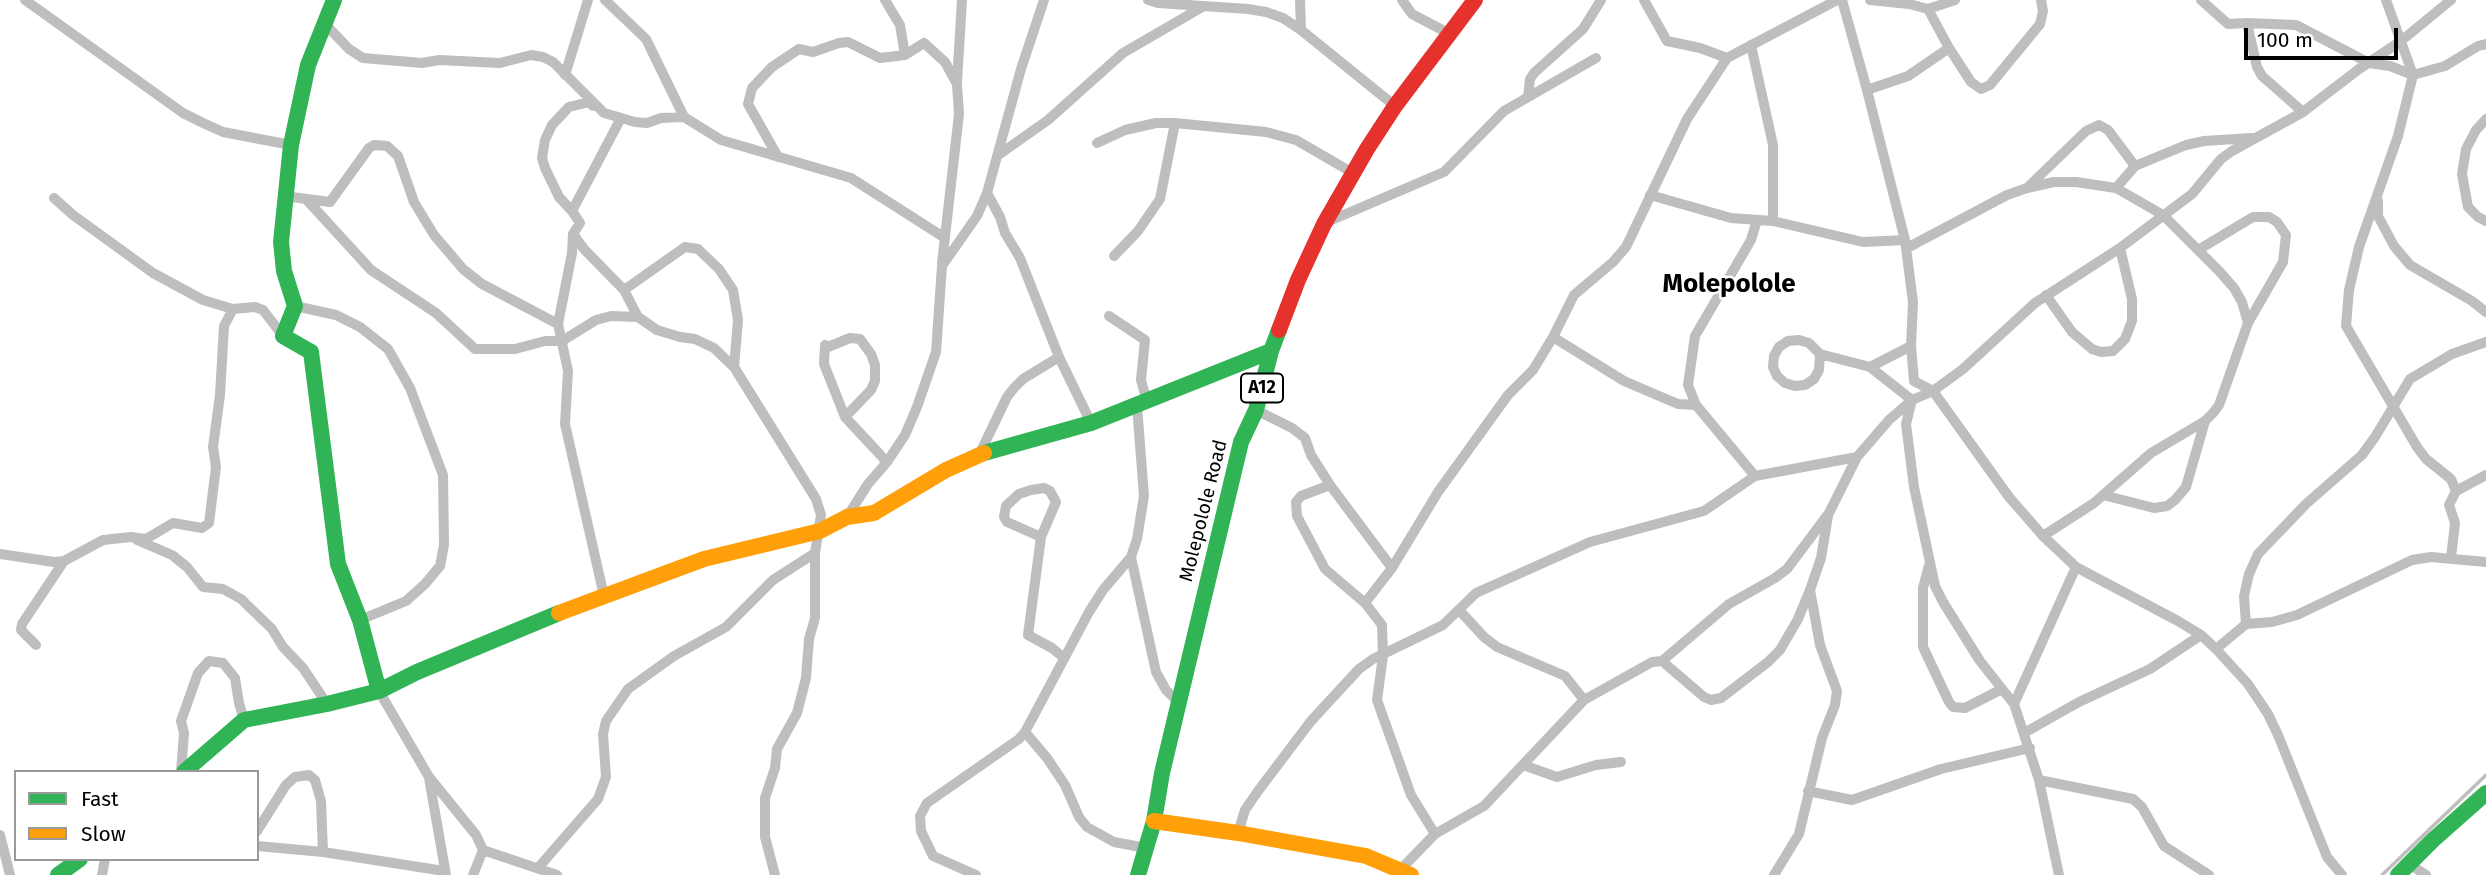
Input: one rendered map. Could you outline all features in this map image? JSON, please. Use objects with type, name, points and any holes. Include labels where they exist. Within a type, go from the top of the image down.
[{"type":"street","points":[[25,0],[193,118],[223,132],[291,145]]},
{"type":"street","points":[[283,336],[295,306],[281,257],[284,196],[291,145],[308,65],[334,0]]},
{"type":"street","points":[[565,75],[588,0]]},
{"type":"street","points":[[606,0],[646,39],[684,117],[721,140],[851,178],[945,238]]},
{"type":"street","points":[[886,0],[900,25],[905,55]]},
{"type":"street","points":[[847,517],[905,435],[936,352],[942,266],[959,114],[957,84],[962,0]]},
{"type":"street","points":[[942,266],[977,216],[987,193],[1020,69],[1044,0]]},
{"type":"street","points":[[1148,0],[1266,12],[1283,18],[1395,106]]},
{"type":"street","points":[[1301,0],[1301,30]]},
{"type":"street","points":[[1402,0],[1412,14],[1448,33]]},
{"type":"street","name":"Molepolole Road","points":[[1138,875],[1154,821],[1162,773],[1241,442],[1256,410],[1270,351],[1324,223],[1353,173],[1395,106],[1475,0]]},
{"type":"street","points":[[1528,97],[1530,79],[1534,73],[1583,29],[1601,0]]},
{"type":"street","points":[[1644,0],[1667,41],[1700,48],[1727,58]]},
{"type":"street","points":[[1365,604],[1392,568],[1438,492],[1508,395],[1533,370],[1574,295],[1626,247],[1686,120],[1727,58],[1840,0],[1867,90],[1906,244],[1913,302],[1911,346],[1914,381],[1933,391],[2009,497],[2043,536],[2076,567],[2201,635],[2248,684],[2268,714],[2327,857],[2342,875]]},
{"type":"street","points":[[1870,0],[1928,9],[1955,0]]},
{"type":"street","points":[[1928,9],[1948,48],[1975,86],[1986,88],[2040,24],[2043,11],[2041,0]]},
{"type":"street","points":[[2201,0],[2228,24],[2296,25],[2369,63],[2390,66],[2413,75],[2445,66],[2486,44]]},
{"type":"street","points":[[2386,0],[2413,75],[2398,136],[2359,247],[2349,290],[2346,326],[2417,447],[2426,459],[2451,479],[2456,491]]},
{"type":"street","points":[[1154,821],[1366,856],[1406,872],[1435,834],[1484,806],[1584,700],[1652,662],[1662,661],[1729,604],[1787,569],[1829,513],[1857,457],[1889,420],[1912,400],[1933,391],[1963,369],[2020,314],[2120,248],[2192,194],[2221,159],[2254,137],[2303,112],[2401,41],[2451,0]]},
{"type":"street","points":[[997,156],[1048,120],[1123,53],[1206,5]]},
{"type":"street","points":[[2248,23],[2257,67],[2262,76],[2303,112]]},
{"type":"street","points":[[325,24],[349,49],[363,58],[422,63],[439,60],[500,63],[531,55],[543,57],[604,113]]},
{"type":"street","points":[[778,157],[748,104],[752,88],[772,67],[799,49],[813,52],[848,42],[880,58],[905,55],[924,43],[945,62],[957,84]]},
{"type":"street","points":[[1751,45],[1773,145],[1773,221]]},
{"type":"street","points":[[1867,90],[1908,76],[1948,48]]},
{"type":"street","points":[[1324,223],[1444,172],[1493,121],[1528,97],[1596,58]]},
{"type":"street","points":[[604,596],[565,424],[568,371],[558,324],[572,253],[573,234],[580,223],[559,197],[545,168],[542,158],[545,140],[552,125],[569,107],[589,102],[604,113],[647,123],[662,118],[684,117]]},
{"type":"street","points":[[572,211],[621,118]]},
{"type":"street","points":[[2486,119],[2476,130],[2466,149],[2462,174],[2468,206],[2486,221]]},
{"type":"street","points":[[1097,143],[1125,130],[1175,123],[1281,134],[1353,173]]},
{"type":"street","points":[[1114,256],[1138,231],[1160,199],[1175,123]]},
{"type":"street","points":[[2027,188],[2086,131],[2099,125],[2108,130],[2135,166]]},
{"type":"street","points":[[2116,188],[2135,166],[2186,145],[2254,137]]},
{"type":"street","points":[[284,196],[330,201],[369,148],[374,145],[387,146],[398,156],[414,202],[434,235],[463,269],[482,284],[558,324]]},
{"type":"street","points":[[1650,195],[1731,218],[1773,221],[1863,242],[1906,244],[2027,188],[2054,182],[2076,182],[2116,188],[2163,215],[2198,250],[2234,288],[2242,302],[2248,323]]},
{"type":"street","points":[[987,193],[1020,258],[1059,357],[1091,423]]},
{"type":"street","points":[[2378,194],[2378,216],[2394,246],[2410,265],[2486,312]]},
{"type":"street","points":[[54,198],[153,273],[203,300],[233,309],[255,307],[262,310],[283,336],[310,352],[315,370],[338,564],[344,584],[360,620],[379,691],[429,777],[476,835],[483,850],[473,875]]},
{"type":"street","points":[[306,199],[371,270],[436,313],[475,349],[515,349],[545,341],[562,341],[596,320],[611,316],[638,317]]},
{"type":"street","points":[[2043,536],[2094,503],[2151,453],[2205,421],[2219,405],[2248,323],[2283,262],[2286,235],[2269,217],[2261,215],[2253,217],[2198,250]]},
{"type":"street","points":[[1755,476],[1696,405],[1688,385],[1695,337],[1751,240],[1757,220]]},
{"type":"street","points":[[573,234],[624,290],[638,317],[657,330],[695,339],[714,348],[734,368],[816,499],[821,515],[816,553],[817,598],[806,678],[797,713],[777,749],[775,768],[765,798],[765,837],[775,875]]},
{"type":"street","points":[[624,290],[685,247],[698,249],[719,269],[733,290],[738,320],[734,368]]},
{"type":"street","points":[[2046,295],[2072,332],[2092,349],[2101,352],[2113,351],[2124,339],[2132,321],[2132,299],[2120,248]]},
{"type":"street","points":[[295,306],[336,315],[360,327],[388,349],[410,388],[443,475],[444,545],[440,566],[406,601],[360,620]]},
{"type":"street","points":[[0,554],[64,561],[103,540],[131,537],[146,539],[173,523],[202,528],[209,523],[216,467],[212,447],[224,327],[233,309]]},
{"type":"street","points":[[976,875],[933,856],[921,831],[920,816],[927,803],[1019,739],[1103,590],[1131,557],[1140,531],[1144,496],[1141,380],[1145,340],[1109,316]]},
{"type":"street","points":[[1553,337],[1624,381],[1678,404],[1696,405]]},
{"type":"street","points":[[845,416],[871,390],[875,381],[875,365],[860,339],[850,338],[828,347],[825,345],[824,364],[845,416],[887,462]]},
{"type":"street","points":[[1820,354],[1819,370],[1814,379],[1805,385],[1785,383],[1777,376],[1773,367],[1774,356],[1779,347],[1788,341],[1799,340],[1809,343],[1820,354],[1870,367],[1912,400]]},
{"type":"street","points":[[2246,624],[2244,596],[2249,574],[2258,554],[2306,504],[2362,455],[2410,379],[2452,354],[2486,342]]},
{"type":"street","points":[[1870,367],[1911,346]]},
{"type":"street","points":[[184,770],[244,720],[379,691],[417,672],[604,596],[704,559],[820,531],[847,517],[874,513],[946,470],[979,455],[1091,423],[1270,351]]},
{"type":"street","points":[[979,455],[1014,388],[1023,379],[1059,357]]},
{"type":"street","points":[[1912,400],[1906,424],[1914,487],[1935,586],[1942,602],[1980,661],[2014,704],[2039,780],[2059,875]]},
{"type":"street","points":[[1256,410],[1292,428],[1305,438],[1311,455],[1330,485],[1392,568]]},
{"type":"street","points":[[2104,495],[2154,508],[2167,506],[2186,487],[2205,421]]},
{"type":"street","points":[[1238,833],[1245,810],[1311,721],[1359,669],[1373,659],[1443,625],[1476,593],[1590,542],[1704,511],[1755,476],[1857,457]]},
{"type":"street","points":[[2451,558],[2455,523],[2449,505],[2456,491],[2486,475]]},
{"type":"street","points":[[1330,485],[1301,496],[1296,502],[1297,516],[1325,569],[1365,604],[1382,625],[1383,656],[1377,700],[1411,795],[1435,834]]},
{"type":"street","points":[[1041,537],[1007,522],[1004,517],[1006,506],[1019,494],[1044,488],[1050,491],[1056,502],[1041,537],[1028,635],[1052,648],[1064,659]]},
{"type":"street","points":[[1662,661],[1711,700],[1721,698],[1768,662],[1780,650],[1798,619],[1810,590],[1821,558],[1829,513]]},
{"type":"street","points":[[131,537],[172,555],[187,567],[204,587],[223,589],[241,599],[272,629],[327,704]]},
{"type":"street","points":[[538,868],[598,799],[606,777],[603,734],[606,721],[628,689],[674,656],[726,627],[773,580],[816,553]]},
{"type":"street","points":[[1131,557],[1156,672],[1166,690],[1180,705]]},
{"type":"street","points":[[2216,649],[2246,624],[2272,622],[2297,615],[2412,560],[2431,557],[2486,562]]},
{"type":"street","points":[[36,645],[21,630],[23,624],[64,561]]},
{"type":"street","points":[[1930,562],[1923,588],[1923,646],[1949,702],[1954,707],[1965,708],[2002,689]]},
{"type":"street","points":[[2014,704],[2076,567]]},
{"type":"street","points":[[1774,875],[1799,834],[1822,738],[1835,705],[1837,691],[1820,645],[1810,590]]},
{"type":"street","points":[[1460,611],[1497,647],[1565,676],[1584,700]]},
{"type":"street","points":[[2024,733],[2079,702],[2150,669],[2201,635]]},
{"type":"street","points":[[182,770],[184,733],[181,721],[198,673],[209,661],[223,663],[235,678],[244,720]]},
{"type":"street","points":[[1024,732],[1065,785],[1079,817],[1087,827],[1114,842],[1146,848]]},
{"type":"street","points":[[1808,791],[1852,800],[1941,769],[2030,748]]},
{"type":"street","points":[[1523,765],[1557,777],[1596,765],[1621,762]]},
{"type":"street","points":[[259,828],[286,785],[295,777],[309,775],[315,780],[321,801],[323,852]]},
{"type":"street","points":[[259,846],[323,852],[445,873],[429,777]]},
{"type":"street","points":[[2039,780],[2133,799],[2142,807],[2164,846],[2209,875]]},
{"type":"street","points":[[2426,875],[2404,869],[2432,840],[2486,793]]},
{"type":"street","points":[[0,835],[10,875]]},
{"type":"street","points":[[483,850],[557,875]]},
{"type":"street","points":[[58,875],[77,861]]},
{"type":"waterway","points":[[2382,875],[2486,775]]},
{"type":"traffic: fast","points":[[334,0],[308,65],[291,145],[281,242],[284,271],[295,306],[283,336],[311,352],[338,564],[360,620],[379,691]]},
{"type":"traffic: fast","points":[[1138,875],[1154,821],[1162,773],[1241,442],[1256,410],[1279,330]]},
{"type":"traffic: fast","points":[[984,453],[1091,423],[1271,351]]},
{"type":"traffic: fast","points":[[186,770],[244,720],[379,691],[417,672],[559,613]]},
{"type":"traffic: fast","points":[[2398,875],[2486,793]]},
{"type":"traffic: fast","points":[[58,875],[77,861]]},
{"type":"traffic: slow","points":[[559,613],[704,559],[820,531],[847,517],[874,513],[946,470],[984,453]]},
{"type":"traffic: slow","points":[[1154,821],[1366,856],[1411,875]]},
{"type":"traffic: jam","points":[[1279,330],[1324,224],[1367,149],[1395,106],[1475,0]]},
{"type":"district","name":"Molepolole","points":[[1729,285]]}]
